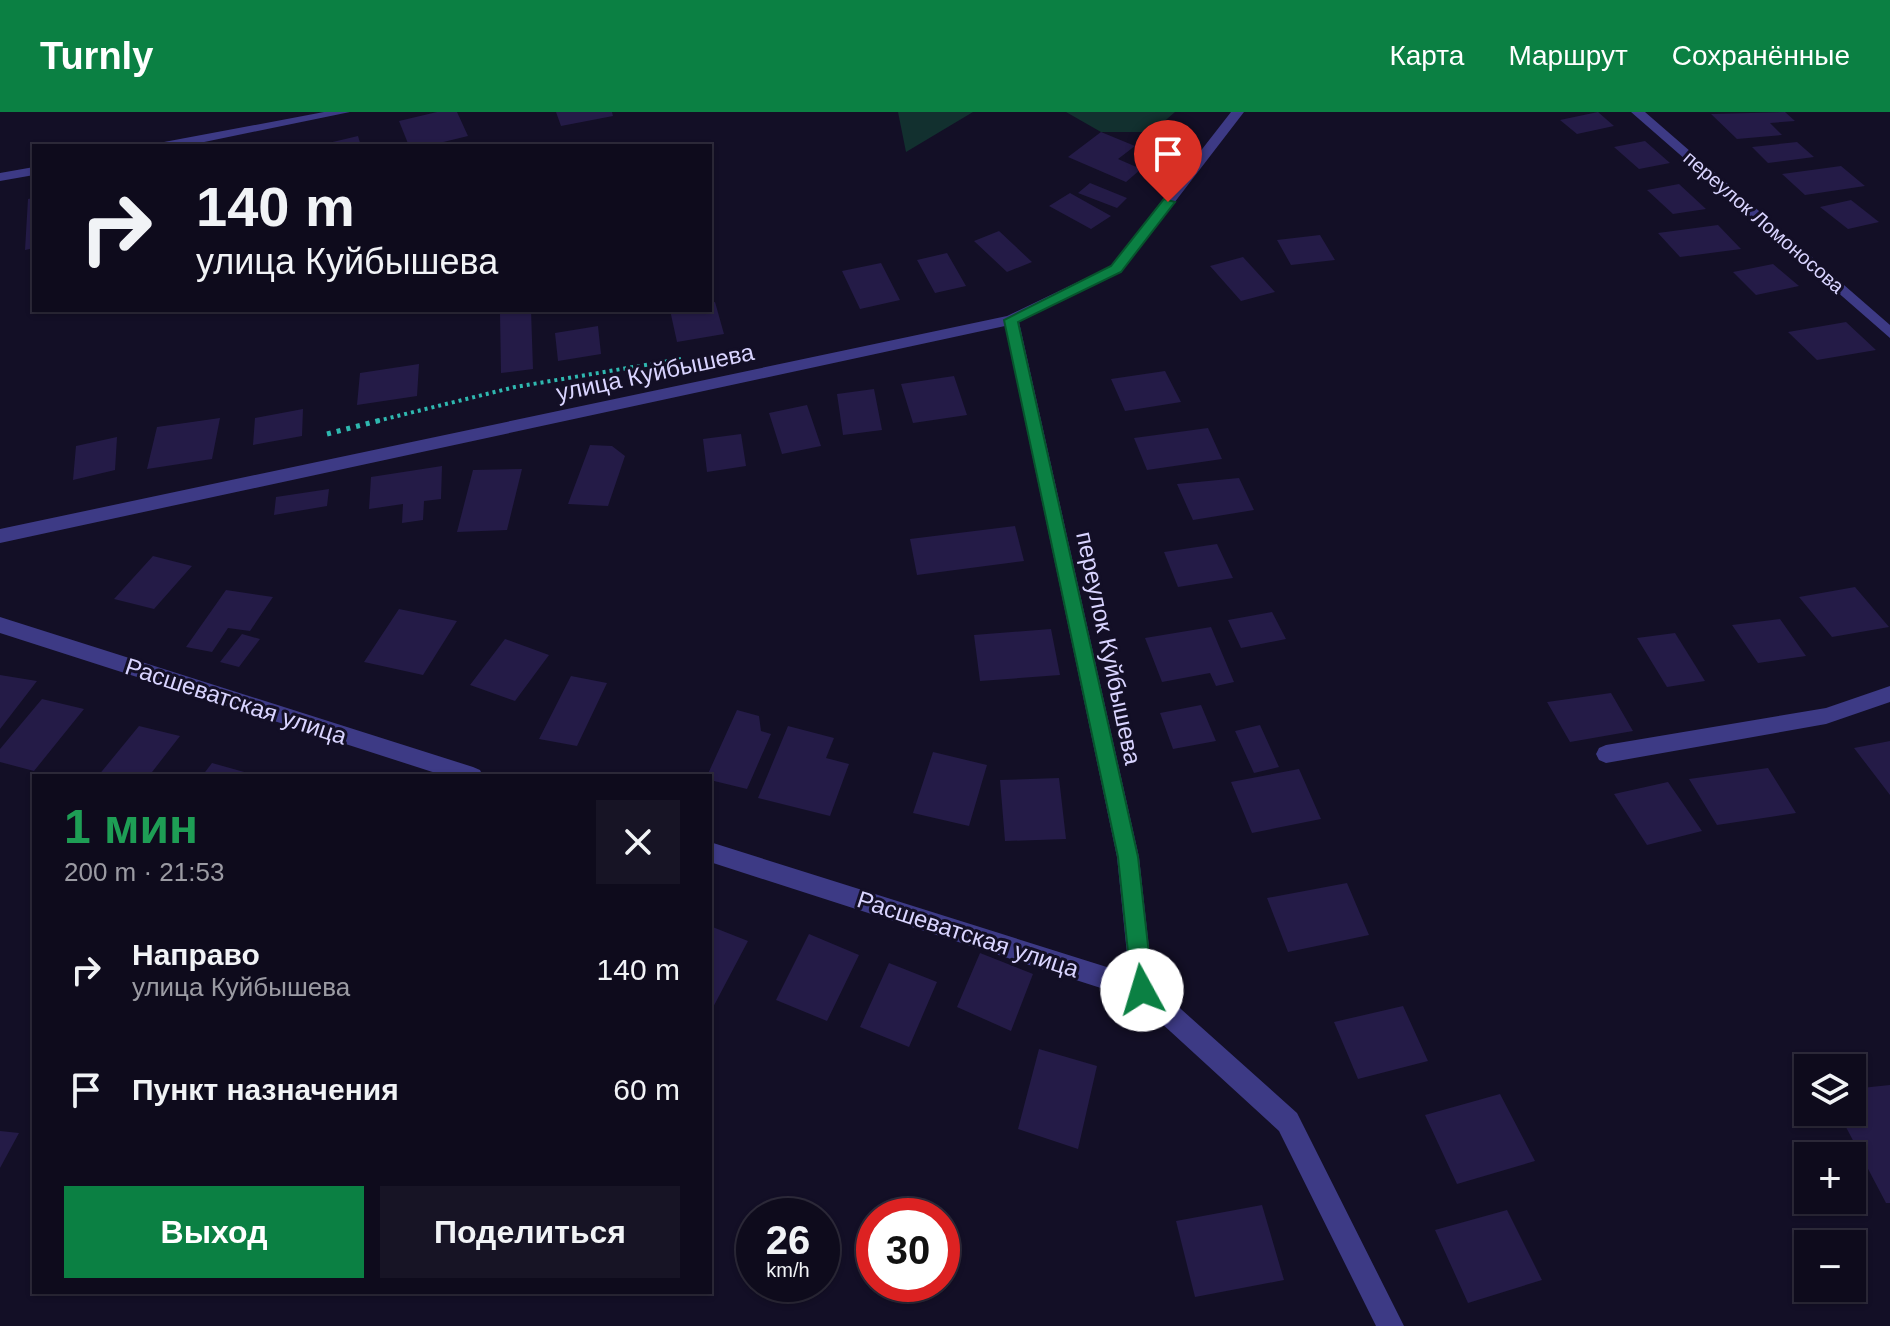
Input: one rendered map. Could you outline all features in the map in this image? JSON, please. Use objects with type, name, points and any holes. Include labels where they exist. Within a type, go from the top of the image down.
[{"type":"street","points":[[175,144],[344,112]]},
{"type":"street","name":"улица Куйбышева","points":[[0,536],[1011,320],[1116,269],[1238,112]]},
{"type":"street","name":"переулок Ломоносова","points":[[1637,112],[1890,333]]},
{"type":"street","points":[[0,177],[32,171]]},
{"type":"street","name":"переулок Куйбышева","points":[[1011,320],[1128,857],[1142,990]]},
{"type":"street","name":"Расшеватская улица","points":[[0,625],[467,774]]},
{"type":"street","points":[[1606,754],[1826,716],[1890,694]]},
{"type":"street","name":"Расшеватская улица","points":[[712,853],[1142,990],[1288,1122],[1390,1326]]},
{"type":"path","points":[[319,436],[515,387],[684,358]]},
{"type":"green space","points":[[898,112],[973,112],[906,152]]},
{"type":"green space","points":[[1066,112],[1175,112],[1152,132],[1101,132]]},
{"type":"building","points":[[437,112],[457,112],[468,136],[435,144],[408,144],[399,121]]},
{"type":"building","points":[[556,112],[612,112],[613,116],[561,126]]},
{"type":"building","points":[[1598,112],[1614,126],[1577,134],[1560,120]]},
{"type":"building","points":[[1785,112],[1795,121],[1770,123],[1782,135],[1737,139],[1711,114]]},
{"type":"building","points":[[1101,132],[1135,146],[1118,159],[1141,169],[1126,182],[1068,157]]},
{"type":"building","points":[[358,136],[360,144],[324,144]]},
{"type":"building","points":[[1645,141],[1670,163],[1639,169],[1614,147]]},
{"type":"building","points":[[1797,142],[1814,157],[1768,163],[1752,147]]},
{"type":"building","points":[[1841,166],[1865,186],[1805,195],[1782,174]]},
{"type":"building","points":[[1090,183],[1127,198],[1117,208],[1078,193]]},
{"type":"building","points":[[1679,184],[1706,209],[1673,214],[1647,190]]},
{"type":"building","points":[[1070,193],[1111,216],[1091,229],[1049,206]]},
{"type":"building","points":[[32,198],[32,248],[25,250],[28,199]]},
{"type":"building","points":[[1851,200],[1879,222],[1848,229],[1820,207]]},
{"type":"building","points":[[1718,225],[1741,249],[1680,257],[1658,233]]},
{"type":"building","points":[[999,231],[1032,262],[1007,272],[974,241]]},
{"type":"building","points":[[1320,235],[1335,260],[1291,265],[1277,240]]},
{"type":"building","points":[[947,253],[966,286],[935,293],[917,260]]},
{"type":"building","points":[[1243,257],[1275,292],[1241,301],[1210,266]]},
{"type":"building","points":[[881,263],[900,300],[860,309],[842,271]]},
{"type":"building","points":[[1773,264],[1799,286],[1756,295],[1733,272]]},
{"type":"building","points":[[715,302],[724,334],[677,342],[670,312],[712,312],[712,303]]},
{"type":"building","points":[[531,312],[533,369],[501,373],[500,313]]},
{"type":"building","points":[[1846,322],[1876,350],[1817,360],[1788,332]]},
{"type":"building","points":[[598,326],[601,354],[558,361],[555,333]]},
{"type":"building","points":[[419,364],[417,396],[357,405],[360,373]]},
{"type":"building","points":[[1165,371],[1181,402],[1125,411],[1111,379]]},
{"type":"building","points":[[954,376],[967,415],[913,423],[901,384]]},
{"type":"building","points":[[874,389],[882,430],[843,435],[837,394]]},
{"type":"building","points":[[807,405],[821,446],[782,454],[769,413]]},
{"type":"building","points":[[303,409],[302,436],[253,445],[255,418]]},
{"type":"building","points":[[220,418],[212,459],[147,469],[157,427]]},
{"type":"building","points":[[1208,428],[1222,459],[1147,470],[1134,438]]},
{"type":"building","points":[[741,434],[746,466],[707,472],[703,439]]},
{"type":"building","points":[[117,437],[115,470],[73,480],[76,446]]},
{"type":"building","points":[[590,445],[612,446],[625,456],[608,506],[568,504]]},
{"type":"building","points":[[442,466],[441,499],[424,501],[423,520],[402,523],[403,504],[369,509],[371,477]]},
{"type":"building","points":[[522,469],[507,530],[457,532],[473,470]]},
{"type":"building","points":[[1239,478],[1254,510],[1193,520],[1177,484]]},
{"type":"building","points":[[329,489],[327,506],[274,515],[276,497]]},
{"type":"building","points":[[1015,526],[1024,561],[917,575],[910,539]]},
{"type":"building","points":[[1217,544],[1233,578],[1178,587],[1164,552]]},
{"type":"building","points":[[153,556],[192,566],[154,609],[114,599]]},
{"type":"building","points":[[1855,587],[1889,627],[1832,637],[1799,597]]},
{"type":"building","points":[[226,590],[273,597],[250,631],[228,628],[212,652],[186,647]]},
{"type":"building","points":[[399,609],[457,621],[423,675],[364,662]]},
{"type":"building","points":[[1272,612],[1286,639],[1241,648],[1228,620]]},
{"type":"building","points":[[1780,619],[1806,656],[1758,663],[1732,625]]},
{"type":"building","points":[[1211,627],[1234,682],[1216,686],[1210,673],[1162,682],[1145,638]]},
{"type":"building","points":[[1051,629],[1060,675],[980,681],[974,635]]},
{"type":"building","points":[[1675,633],[1705,681],[1667,687],[1637,638]]},
{"type":"building","points":[[242,634],[260,639],[239,667],[220,662]]},
{"type":"building","points":[[505,639],[549,655],[515,701],[470,685]]},
{"type":"building","points":[[0,675],[37,681],[0,729]]},
{"type":"building","points":[[571,676],[607,683],[577,746],[539,739]]},
{"type":"building","points":[[1611,693],[1633,731],[1570,742],[1547,702]]},
{"type":"building","points":[[42,699],[84,709],[34,771],[0,762],[0,749]]},
{"type":"building","points":[[1201,705],[1216,741],[1173,749],[1160,713]]},
{"type":"building","points":[[737,710],[759,716],[761,731],[771,734],[747,789],[712,780],[712,774],[708,774]]},
{"type":"building","points":[[1260,725],[1279,767],[1254,773],[1235,731]]},
{"type":"building","points":[[139,726],[180,736],[151,774],[100,774]]},
{"type":"building","points":[[788,726],[834,738],[826,758],[849,764],[830,816],[758,798]]},
{"type":"building","points":[[1890,741],[1890,795],[1854,748]]},
{"type":"building","points":[[933,752],[987,765],[969,826],[913,813]]},
{"type":"building","points":[[212,763],[251,774],[204,774]]},
{"type":"building","points":[[1768,768],[1796,813],[1717,825],[1689,779]]},
{"type":"building","points":[[1299,769],[1321,819],[1252,833],[1231,782]]},
{"type":"building","points":[[1059,778],[1066,839],[1005,841],[1000,780]]},
{"type":"building","points":[[1668,782],[1702,831],[1647,845],[1614,794]]},
{"type":"building","points":[[1347,883],[1369,935],[1288,952],[1267,898]]},
{"type":"building","points":[[712,927],[748,941],[712,1009]]},
{"type":"building","points":[[809,934],[859,955],[827,1021],[776,1000]]},
{"type":"building","points":[[980,953],[1033,974],[1011,1031],[957,1007]]},
{"type":"building","points":[[889,963],[937,982],[909,1047],[860,1027]]},
{"type":"building","points":[[1403,1006],[1428,1061],[1358,1079],[1334,1022]]},
{"type":"building","points":[[1039,1049],[1097,1066],[1078,1149],[1018,1129]]},
{"type":"building","points":[[1890,1085],[1890,1203],[1886,1203],[1866,1165],[1866,1142],[1854,1142],[1845,1126],[1866,1126],[1866,1088]]},
{"type":"building","points":[[1500,1094],[1535,1161],[1457,1184],[1425,1115]]},
{"type":"building","points":[[0,1131],[19,1133],[0,1168]]},
{"type":"building","points":[[1262,1205],[1284,1280],[1195,1297],[1176,1221]]},
{"type":"building","points":[[1507,1210],[1542,1280],[1468,1303],[1435,1230]]},
{"type":"route","points":[[1142,990],[1128,857],[1011,320],[1116,269],[1168,202]]}]
